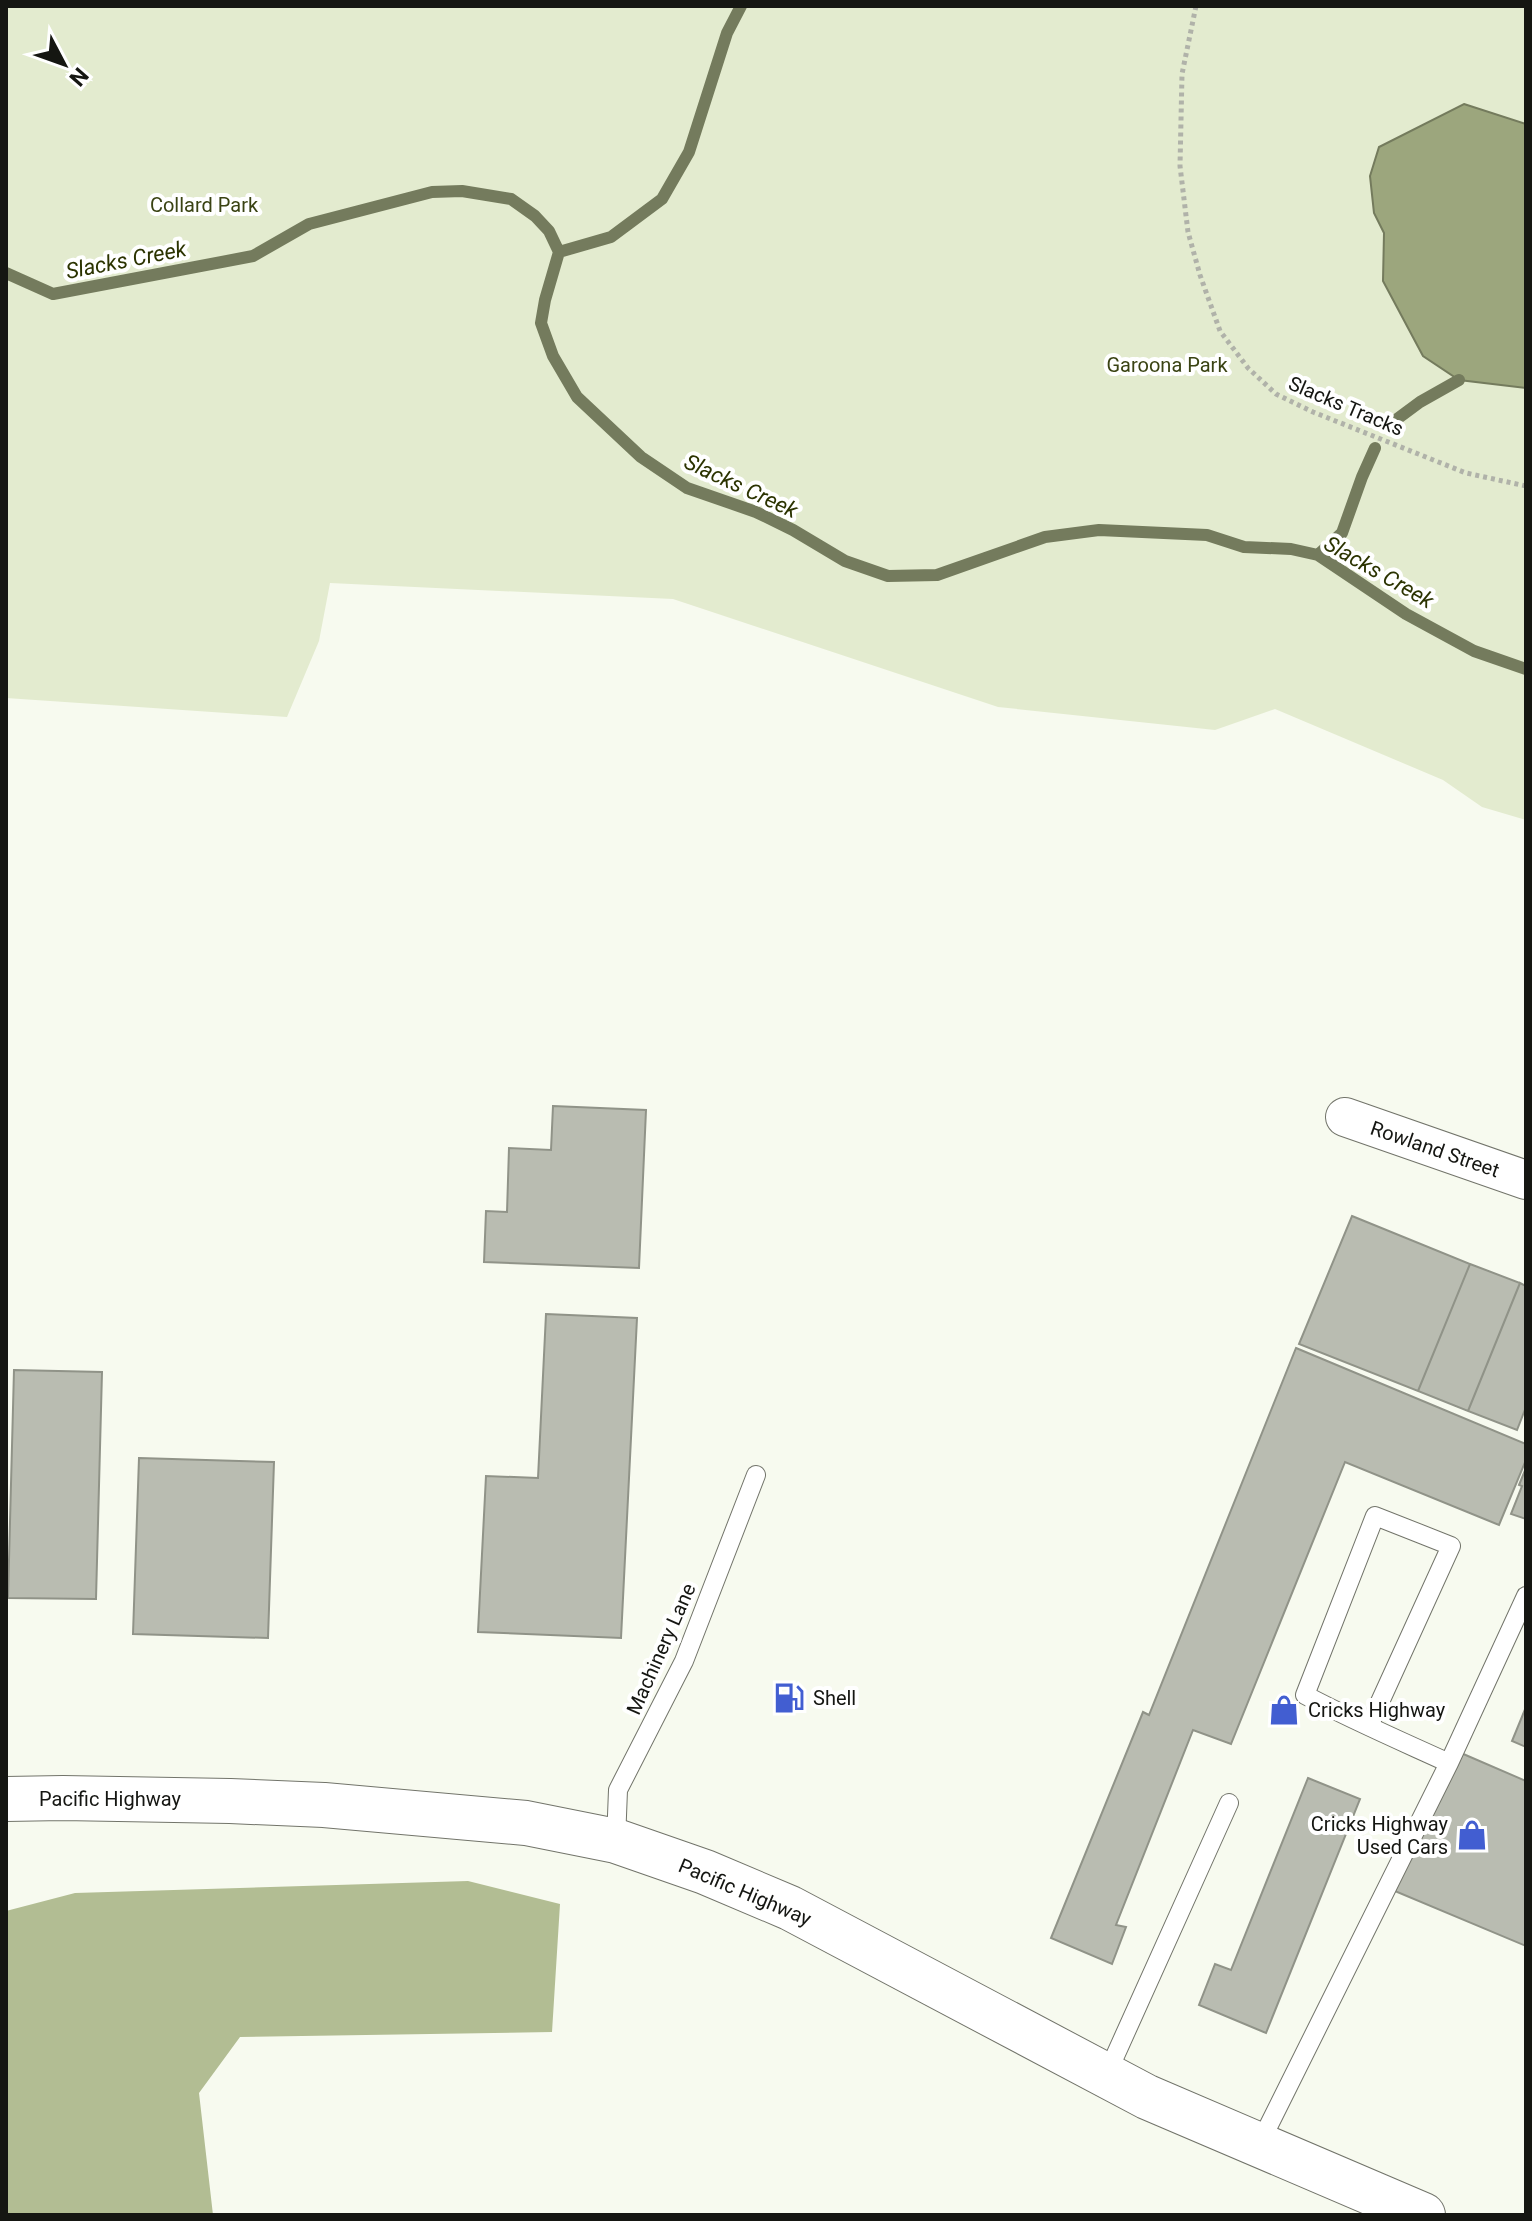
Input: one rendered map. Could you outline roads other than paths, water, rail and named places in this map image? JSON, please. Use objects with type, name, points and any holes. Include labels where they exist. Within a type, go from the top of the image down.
[{"type":"street","name":"Rowland Street","points":[[1345,1117],[1526,1180]]},
{"type":"street","name":"Pacific Highway","points":[[6,1799],[324,1805],[526,1823],[616,1841],[705,1872],[790,1908],[1147,2097],[1423,2215]]},
{"type":"lane","name":"Machinery Lane","points":[[616,1841],[618,1790],[684,1661],[756,1475]]},
{"type":"lane","points":[[1369,1726],[1451,1546],[1375,1516],[1305,1695],[1369,1726],[1449,1763]]},
{"type":"lane","points":[[1259,2145],[1449,1763],[1526,1596]]},
{"type":"lane","points":[[1106,2076],[1229,1803]]},
{"type":"waterway","points":[[559,252],[611,237],[662,199],[689,152],[727,33],[741,6]]},
{"type":"waterway","name":"Slacks Creek","points":[[6,273],[53,294],[253,256],[309,224],[432,192],[462,191],[511,199],[535,216],[549,231],[559,252],[541,323],[553,356],[577,397],[641,457],[687,488],[756,512],[845,561],[888,576],[937,575],[1045,537],[1099,530],[1207,535],[1244,547],[1291,549],[1318,555],[1406,614],[1474,651],[1526,669]]},
{"type":"waterway","points":[[1393,422],[1459,380]]},
{"type":"waterway","points":[[1318,555],[1342,533],[1375,448]]},
{"type":"place","name":"Shell","points":[[789,1698]]},
{"type":"place","name":"Cricks Highway","points":[[1284,1710]]},
{"type":"place","name":"Cricks Highway Used Cars","points":[[1472,1835]]},
{"type":"park label","name":"Collard Park","points":[[204,205]]},
{"type":"park label","name":"Garoona Park","points":[[1167,365]]}]
